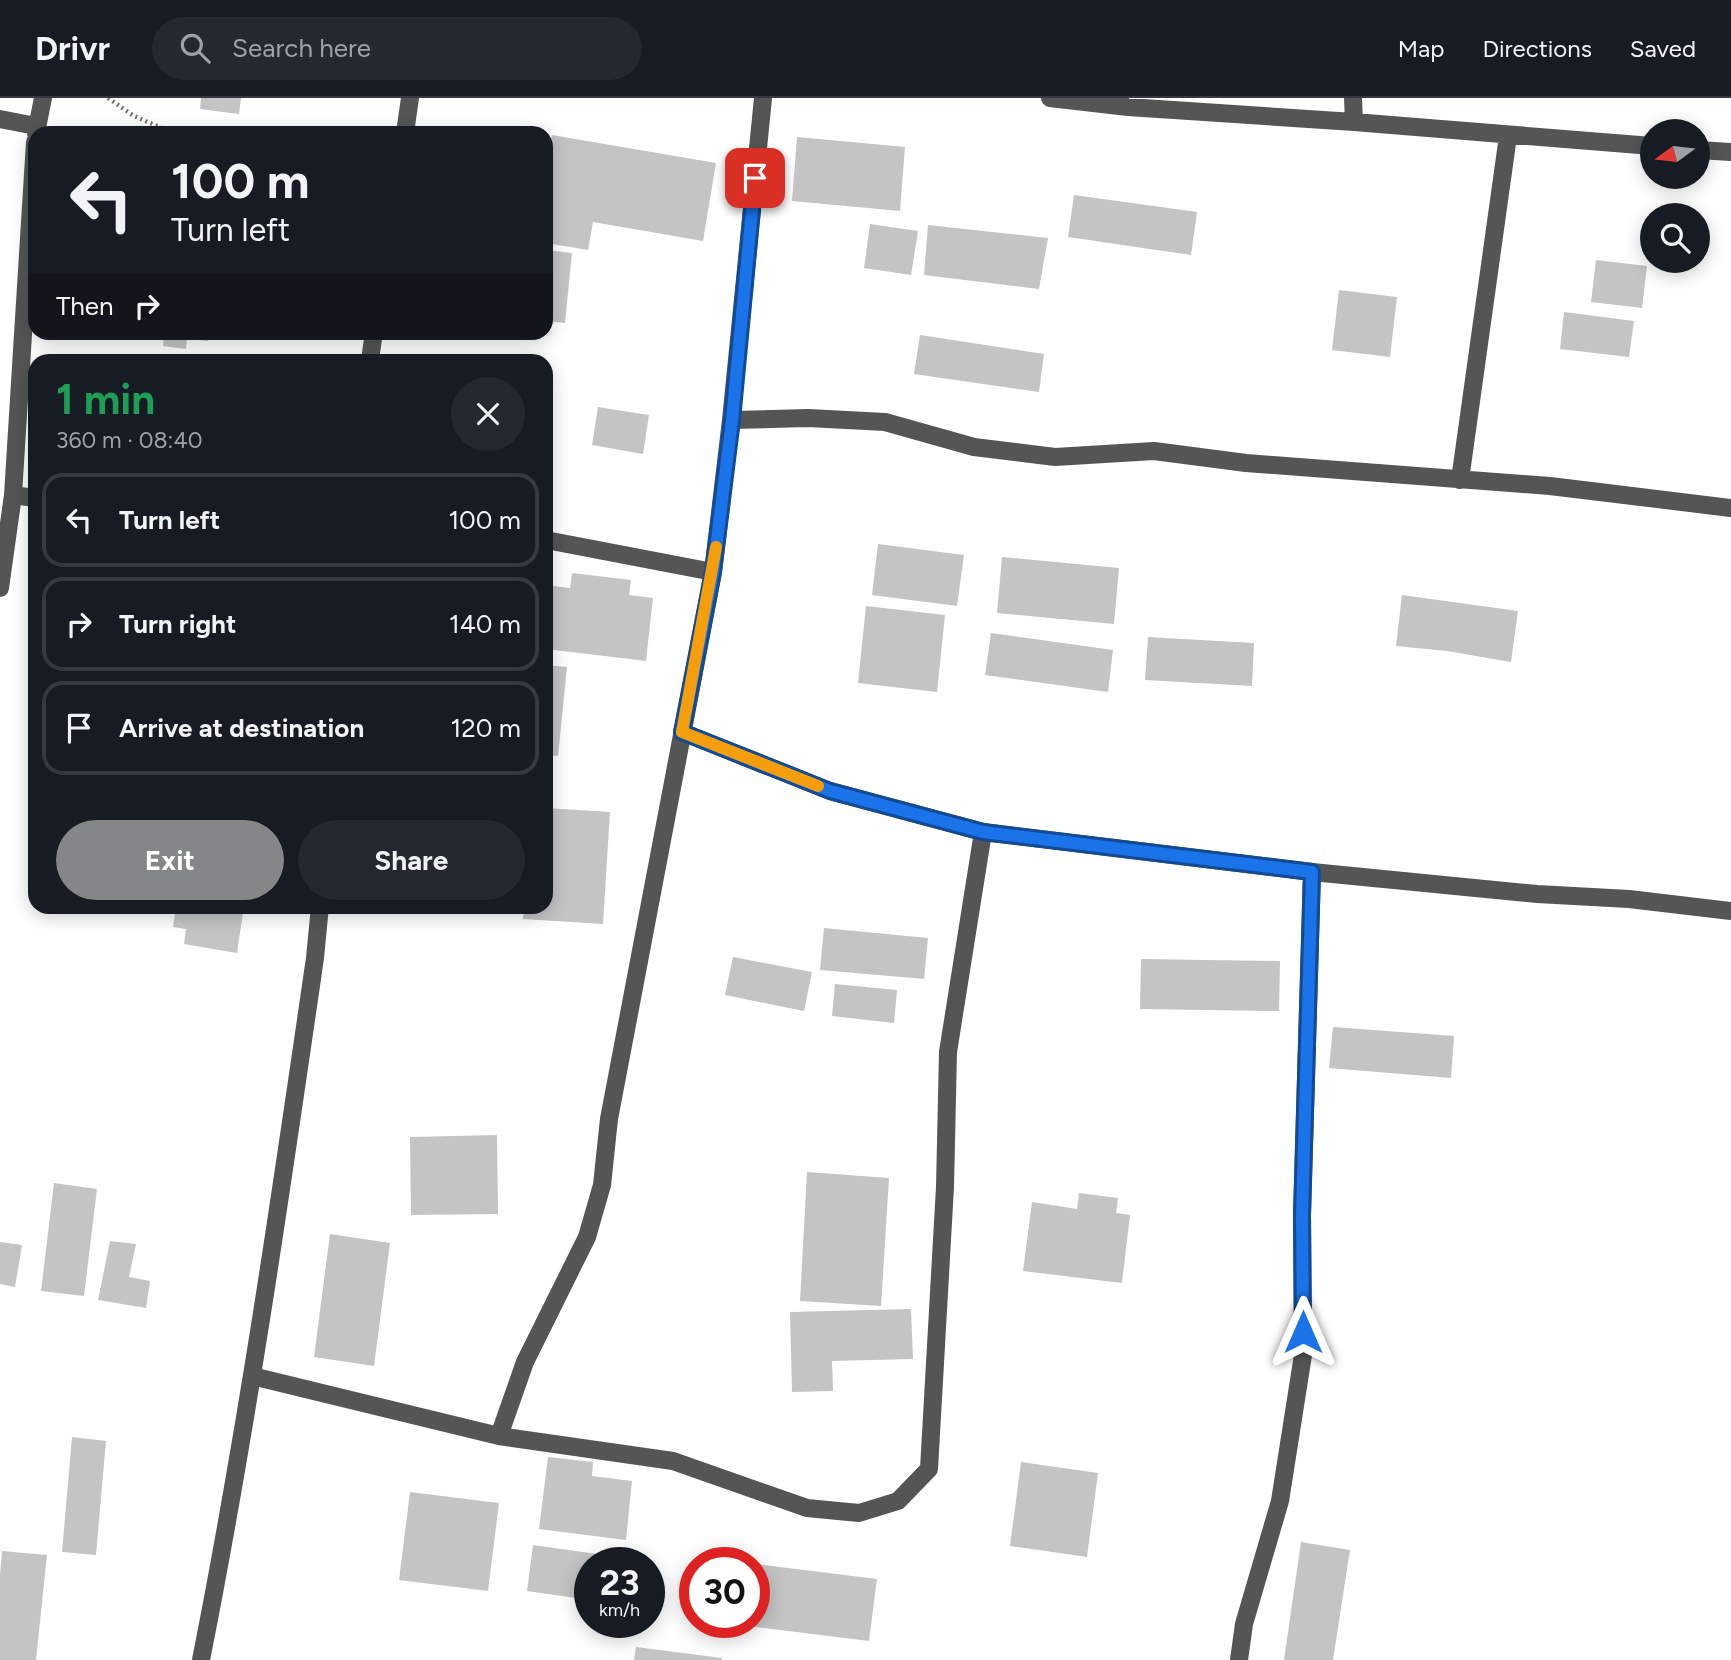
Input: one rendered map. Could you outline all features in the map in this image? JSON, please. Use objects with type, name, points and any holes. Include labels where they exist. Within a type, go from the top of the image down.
[{"type":"street","points":[[38,126],[43,98]]},
{"type":"street","points":[[406,126],[410,98]]},
{"type":"street","points":[[499,1436],[525,1362],[586,1237],[602,1185],[609,1119],[713,572],[732,420],[763,98]]},
{"type":"street","points":[[1050,98],[1128,107],[1640,145]]},
{"type":"street","points":[[1353,98],[1354,122]]},
{"type":"street","points":[[0,119],[28,131]]},
{"type":"street","points":[[1460,480],[1508,136]]},
{"type":"street","points":[[1710,151],[1731,152]]},
{"type":"street","points":[[0,588],[13,495],[28,260]]},
{"type":"street","points":[[732,420],[808,418],[885,422],[974,447],[1055,457],[1154,451],[1246,463],[1550,486],[1731,508]]},
{"type":"street","points":[[13,495],[28,497]]},
{"type":"street","points":[[553,541],[713,572]]},
{"type":"street","points":[[682,732],[830,791],[983,832],[1312,872],[1537,894],[1629,899],[1731,911]]},
{"type":"street","points":[[252,1376],[499,1436],[673,1461],[807,1508],[859,1513],[898,1501],[929,1469],[945,1187],[948,1052],[983,832]]},
{"type":"street","points":[[1239,1660],[1244,1624],[1280,1502],[1303,1355],[1302,1215],[1312,872]]},
{"type":"street","points":[[201,1660],[226,1534],[252,1376],[314,970],[319,914]]},
{"type":"path","points":[[108,98],[134,116],[157,126]]},
{"type":"building","points":[[201,98],[241,98],[239,114],[200,109]]},
{"type":"building","points":[[553,135],[716,163],[703,241],[593,222],[588,250],[553,244]]},
{"type":"building","points":[[797,137],[905,147],[900,211],[792,201]]},
{"type":"building","points":[[1074,195],[1197,212],[1191,255],[1068,237]]},
{"type":"building","points":[[870,224],[918,231],[911,275],[864,268]]},
{"type":"building","points":[[928,225],[1048,238],[1039,289],[924,275]]},
{"type":"building","points":[[553,251],[572,253],[565,323],[553,322]]},
{"type":"building","points":[[1596,260],[1640,265],[1640,273],[1646,273],[1642,308],[1591,302]]},
{"type":"building","points":[[1339,290],[1397,297],[1390,357],[1332,350]]},
{"type":"building","points":[[1564,312],[1634,321],[1629,357],[1560,349]]},
{"type":"building","points":[[920,335],[1044,354],[1039,392],[914,374]]},
{"type":"building","points":[[164,340],[187,340],[186,349],[163,346]]},
{"type":"building","points":[[598,407],[649,415],[643,454],[592,445]]},
{"type":"building","points":[[878,544],[964,555],[957,606],[872,595]]},
{"type":"building","points":[[1002,557],[1119,568],[1114,624],[997,613]]},
{"type":"building","points":[[572,573],[631,580],[629,595],[653,598],[646,661],[553,650],[553,586],[570,588]]},
{"type":"building","points":[[1402,595],[1518,611],[1511,662],[1396,646]]},
{"type":"building","points":[[866,606],[945,615],[937,692],[858,683]]},
{"type":"building","points":[[991,633],[1113,650],[1108,692],[985,675]]},
{"type":"building","points":[[1148,637],[1254,643],[1252,686],[1145,680]]},
{"type":"building","points":[[553,666],[567,667],[558,756],[553,756]]},
{"type":"building","points":[[553,808],[610,812],[603,924],[523,919],[523,914],[553,914]]},
{"type":"building","points":[[175,914],[243,914],[237,953],[184,944],[186,929],[173,927]]},
{"type":"building","points":[[824,928],[928,938],[924,979],[820,970]]},
{"type":"building","points":[[733,957],[812,972],[804,1011],[725,995]]},
{"type":"building","points":[[1141,959],[1280,961],[1279,1011],[1140,1009]]},
{"type":"building","points":[[835,984],[897,990],[894,1023],[832,1016]]},
{"type":"building","points":[[1333,1027],[1454,1036],[1451,1078],[1329,1068]]},
{"type":"building","points":[[497,1135],[498,1214],[411,1215],[410,1137]]},
{"type":"building","points":[[807,1172],[889,1178],[881,1306],[800,1301]]},
{"type":"building","points":[[54,1183],[97,1189],[84,1296],[41,1291]]},
{"type":"building","points":[[1079,1193],[1118,1198],[1116,1213],[1130,1215],[1122,1283],[1023,1271],[1032,1202],[1077,1209]]},
{"type":"building","points":[[330,1234],[390,1243],[374,1366],[314,1357]]},
{"type":"building","points":[[110,1241],[136,1244],[129,1277],[150,1281],[146,1308],[98,1300]]},
{"type":"building","points":[[0,1242],[22,1245],[15,1287],[0,1284]]},
{"type":"building","points":[[911,1309],[913,1359],[832,1361],[833,1391],[792,1392],[790,1312]]},
{"type":"building","points":[[72,1437],[106,1441],[96,1555],[62,1552]]},
{"type":"building","points":[[548,1457],[593,1462],[592,1476],[632,1481],[626,1540],[539,1529]]},
{"type":"building","points":[[1021,1462],[1098,1473],[1087,1557],[1010,1546]]},
{"type":"building","points":[[410,1492],[499,1503],[488,1591],[399,1580]]},
{"type":"building","points":[[1301,1542],[1350,1550],[1333,1660],[1284,1660]]},
{"type":"building","points":[[533,1545],[574,1551],[574,1598],[527,1591]]},
{"type":"building","points":[[2,1551],[47,1555],[36,1660],[0,1660]]},
{"type":"building","points":[[770,1566],[877,1579],[869,1641],[770,1629]]},
{"type":"building","points":[[636,1647],[722,1658],[722,1660],[634,1660]]},
{"type":"slow traffic","points":[[716,547],[682,732],[818,786]]},
{"type":"route","points":[[755,178],[732,420],[713,572],[682,732],[830,791],[983,832],[1312,872],[1302,1215],[1303,1332]]}]
